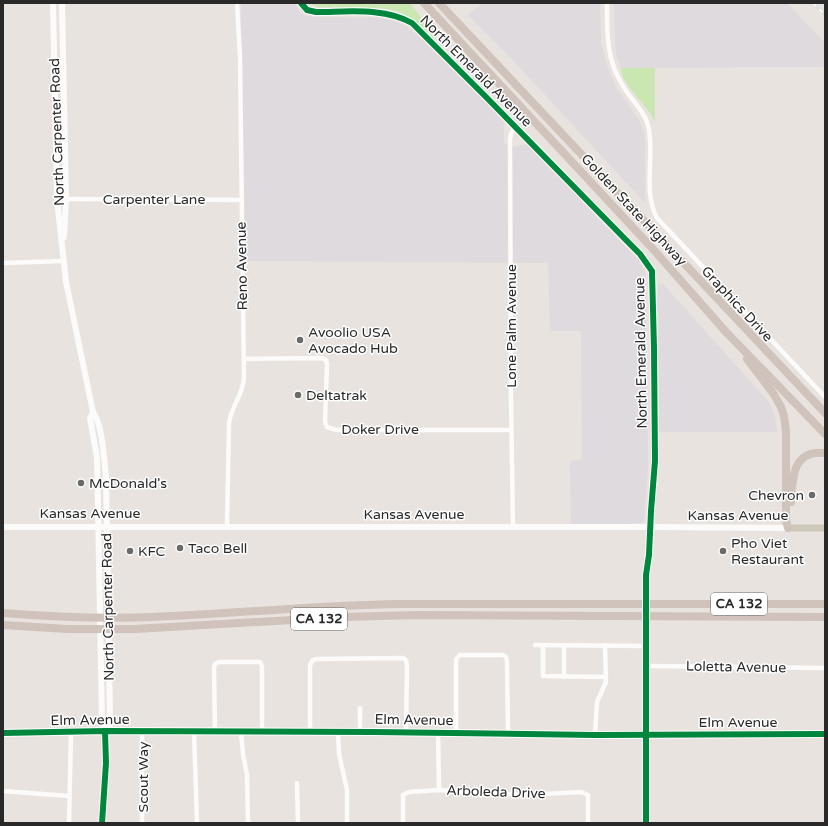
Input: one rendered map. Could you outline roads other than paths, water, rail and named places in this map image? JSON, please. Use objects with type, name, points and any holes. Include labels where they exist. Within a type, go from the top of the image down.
[{"type":"highway","name":"Golden State Highway","points":[[424,3],[652,249],[726,332],[825,434]]},
{"type":"highway","name":"Golden State Highway","points":[[439,3],[825,413]]},
{"type":"highway","points":[[726,332],[773,393],[781,408],[786,431],[786,520],[788,528]]},
{"type":"highway","points":[[788,528],[790,520],[792,481],[797,464],[802,459],[813,453],[825,453]]},
{"type":"highway","name":"CA 132","points":[[3,613],[118,618],[371,604],[825,604]]},
{"type":"highway","name":"CA 132","points":[[3,625],[67,629],[129,629],[387,616],[654,616],[825,622]]},
{"type":"highway","points":[[716,617],[825,617]]},
{"type":"main road","name":"North Carpenter Road","points":[[54,3],[57,199],[63,261],[93,412],[98,419],[106,477],[110,719],[109,726],[105,731]]},
{"type":"main road","name":"North Carpenter Road","points":[[62,3],[66,199],[63,261]]},
{"type":"main road","name":"North Emerald Avenue","points":[[301,3],[307,10],[316,12],[383,13],[406,20],[416,27],[640,254],[652,271],[655,461],[651,527],[646,575],[646,823]]},
{"type":"main road","points":[[55,79],[60,91],[60,116],[64,119]]},
{"type":"main road","points":[[56,148],[60,159],[61,194],[62,197],[66,199]]},
{"type":"main road","name":"North Carpenter Road","points":[[93,412],[90,418],[97,458],[102,720],[105,731],[106,763],[102,823]]},
{"type":"main road","name":"Kansas Avenue","points":[[3,527],[227,526],[825,528]]},
{"type":"street","name":"Reno Avenue","points":[[227,526],[229,423],[232,412],[243,389],[244,358],[240,57],[237,3]]},
{"type":"street","name":"Graphics Drive","points":[[607,3],[607,33],[610,57],[617,77],[642,113],[649,127],[651,196],[653,211],[657,218],[825,397]]},
{"type":"street","name":"Lone Palm Avenue","points":[[513,527],[511,430],[510,139],[515,126]]},
{"type":"street","name":"Carpenter Lane","points":[[66,199],[242,200]]},
{"type":"street","points":[[3,263],[63,261]]},
{"type":"street","name":"Doker Drive","points":[[244,358],[322,358],[326,360],[325,422],[326,427],[336,430],[511,430]]},
{"type":"street","points":[[535,645],[646,646]]},
{"type":"street","points":[[543,645],[543,676],[605,677]]},
{"type":"street","points":[[564,645],[564,676]]},
{"type":"street","points":[[595,735],[597,702],[604,686],[605,677],[605,645]]},
{"type":"street","points":[[456,733],[456,659],[460,655],[503,655],[506,657],[507,661],[508,734]]},
{"type":"street","points":[[310,732],[310,665],[313,660],[403,658],[406,660],[407,666],[406,732]]},
{"type":"street","points":[[215,732],[214,668],[215,664],[219,662],[260,662],[262,666],[262,732]]},
{"type":"street","name":"Loletta Avenue","points":[[647,666],[825,668]]},
{"type":"street","points":[[360,708],[360,732]]},
{"type":"street","name":"Elm Avenue","points":[[3,733],[105,731],[438,732],[595,735],[825,734]]},
{"type":"street","points":[[69,823],[71,732]]},
{"type":"street","name":"Scout Way","points":[[142,732],[142,823]]},
{"type":"street","points":[[194,732],[197,823]]},
{"type":"street","points":[[242,732],[243,754],[247,775],[248,823]]},
{"type":"street","points":[[338,732],[339,754],[347,790],[347,823]]},
{"type":"street","points":[[438,732],[439,790]]},
{"type":"street","points":[[297,783],[298,823]]},
{"type":"street","name":"Arboleda Drive","points":[[403,823],[403,795],[409,792],[439,790],[525,795],[581,792],[588,795],[588,823]]},
{"type":"street","points":[[3,791],[69,796]]},
{"type":"railway","points":[[813,3],[825,15]]},
{"type":"place","name":"Avoolio USA Avocado Hub","points":[[300,340]]},
{"type":"place","name":"Deltatrak","points":[[298,395]]},
{"type":"place","name":"McDonald's","points":[[81,483]]},
{"type":"place","name":"Chevron","points":[[812,495]]},
{"type":"place","name":"Taco Bell","points":[[180,548]]},
{"type":"place","name":"KFC","points":[[130,551]]},
{"type":"place","name":"Pho Viet Restaurant","points":[[723,551]]}]
